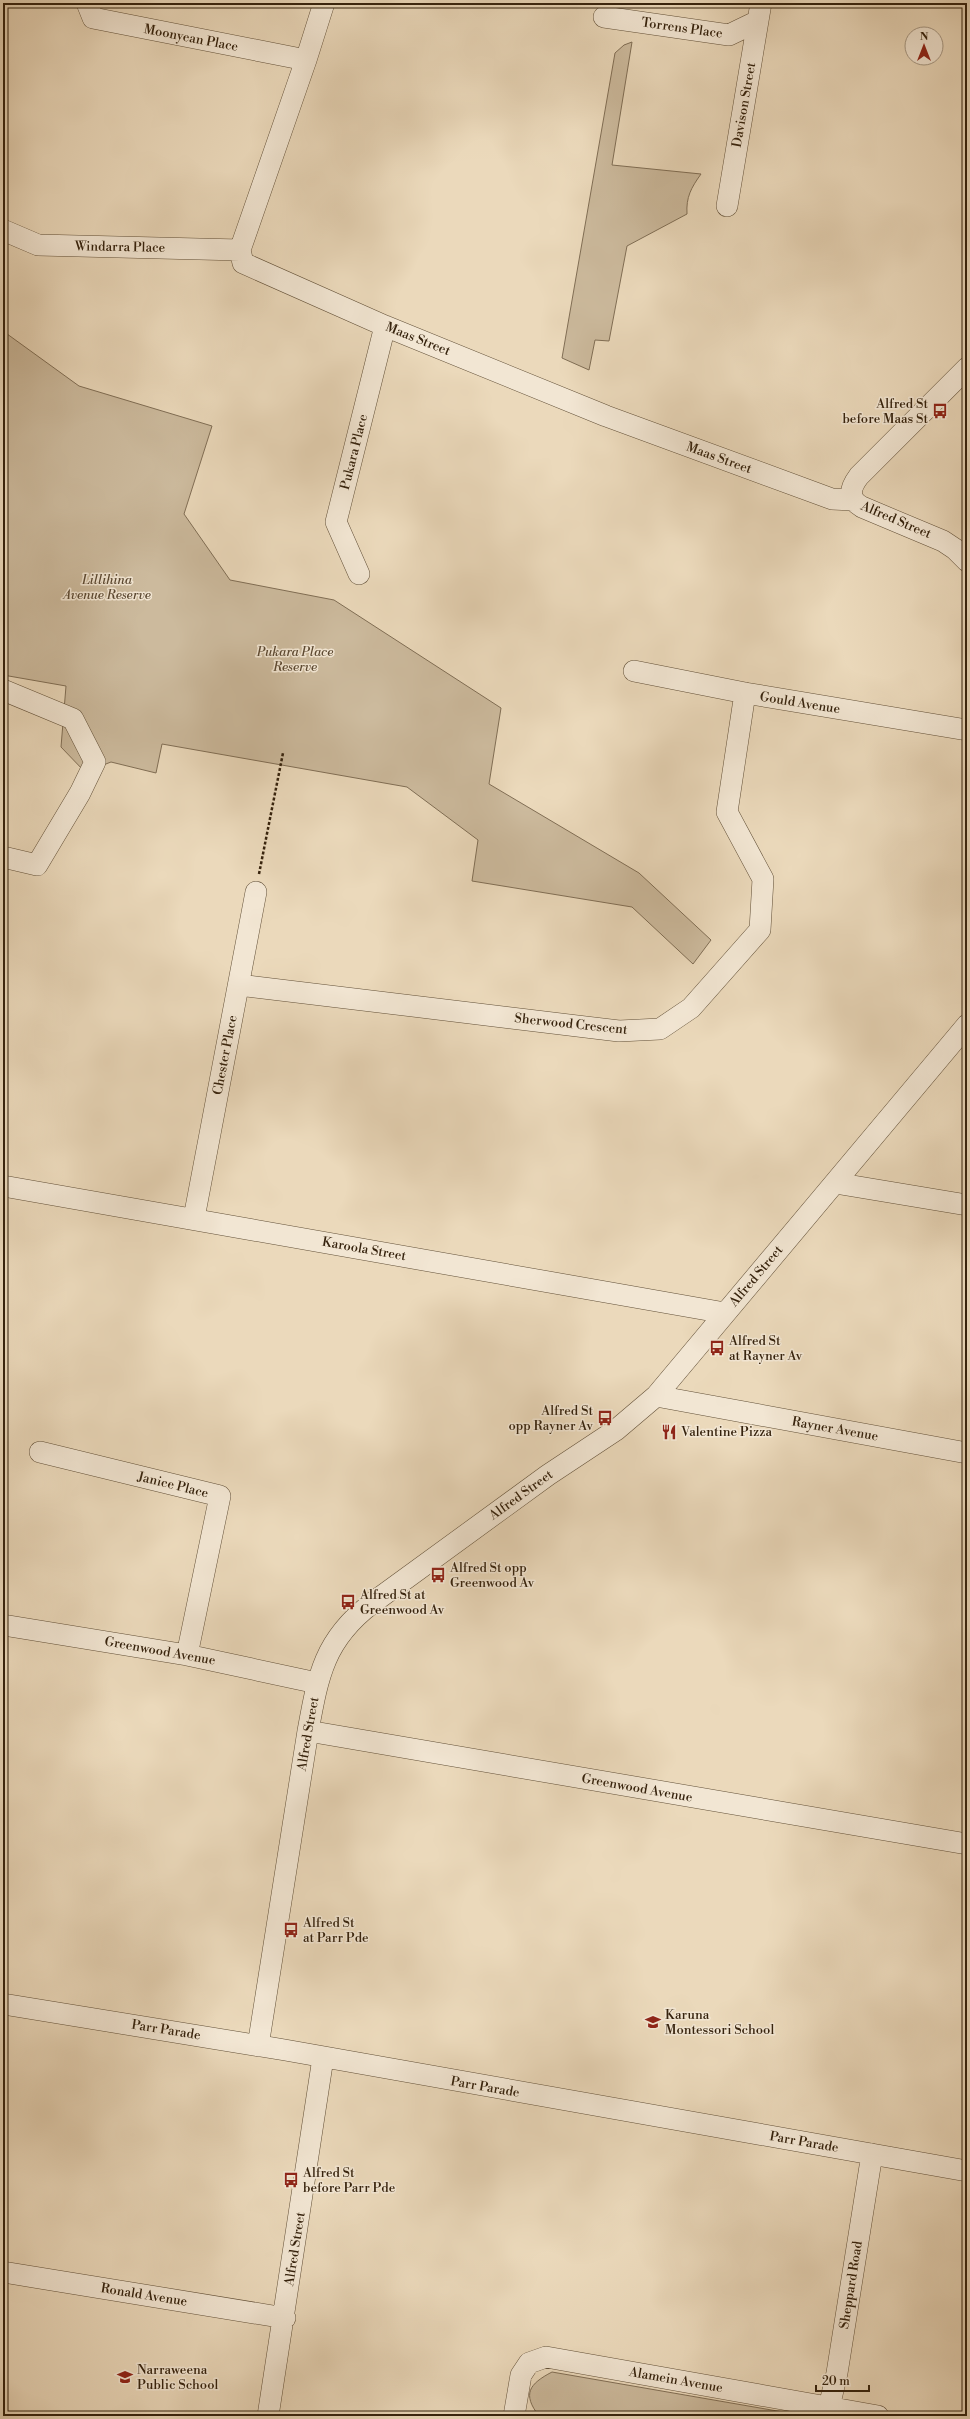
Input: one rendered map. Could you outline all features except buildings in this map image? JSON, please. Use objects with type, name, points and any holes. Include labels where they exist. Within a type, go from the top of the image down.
[{"type":"street","name":"Moonyean Place","points":[[87,3],[93,18],[306,60]]},
{"type":"street","points":[[240,250],[306,60],[324,3]]},
{"type":"street","name":"Torrens Place","points":[[604,17],[729,35],[760,12]]},
{"type":"street","name":"Davison Street","points":[[727,206],[760,12]]},
{"type":"street","name":"Windarra Place","points":[[3,230],[38,245],[240,250]]},
{"type":"street","name":"Maas Street","points":[[240,250],[243,262],[385,326],[606,416],[832,499],[852,500]]},
{"type":"street","name":"Pukara Place","points":[[359,574],[336,522],[385,326]]},
{"type":"street","name":"Alfred Street","points":[[967,368],[859,476],[851,490],[852,500],[862,507],[944,541],[967,561]]},
{"type":"street","name":"Gould Avenue","points":[[634,671],[745,693],[967,730]]},
{"type":"street","points":[[3,690],[73,719],[94,762],[80,794],[37,865],[3,857]]},
{"type":"street","name":"Sherwood Crescent","points":[[239,985],[619,1031],[660,1029],[691,1008],[760,930],[763,879],[727,812],[745,693]]},
{"type":"street","name":"Chester Place","points":[[194,1218],[256,892]]},
{"type":"street","name":"Alfred Street","points":[[258,2046],[308,1731],[317,1683],[332,1645],[359,1613],[548,1475],[616,1430],[656,1396],[967,1025]]},
{"type":"street","points":[[835,1183],[967,1205]]},
{"type":"street","name":"Karoola Street","points":[[3,1186],[194,1218],[725,1313]]},
{"type":"street","name":"Rayner Avenue","points":[[656,1396],[967,1453]]},
{"type":"street","name":"Janice Place","points":[[40,1452],[220,1496],[187,1654]]},
{"type":"street","name":"Greenwood Avenue","points":[[3,1625],[187,1654],[317,1683]]},
{"type":"street","name":"Greenwood Avenue","points":[[308,1731],[967,1844]]},
{"type":"street","name":"Parr Parade","points":[[3,2004],[258,2046],[967,2171]]},
{"type":"street","name":"Alfred Street","points":[[268,2416],[323,2058]]},
{"type":"street","name":"Sheppard Road","points":[[827,2412],[836,2373],[872,2154]]},
{"type":"street","name":"Ronald Avenue","points":[[3,2272],[284,2318]]},
{"type":"street","name":"Alamein Avenue","points":[[514,2416],[521,2376],[529,2363],[546,2358],[827,2412],[878,2416]]},
{"type":"path","points":[[256,892],[283,753]]},
{"type":"green space","points":[[632,42],[612,165],[701,174],[690,193],[687,203],[687,214],[627,246],[609,341],[595,340],[589,370],[562,358],[615,53],[624,45]]},
{"type":"green space","points":[[3,331],[79,386],[212,426],[184,514],[230,580],[334,600],[501,708],[489,784],[639,873],[711,940],[693,964],[632,907],[472,881],[478,840],[407,787],[162,744],[156,773],[111,762],[85,772],[61,747],[66,686],[3,675]]},
{"type":"green space","points":[[552,2372],[783,2412],[790,2416],[539,2416],[531,2402],[530,2390],[533,2385],[544,2376]]},
{"type":"place","name":"Alfred St before Maas St","points":[[940,411]]},
{"type":"place","name":"Alfred St at Rayner Av","points":[[717,1348]]},
{"type":"place","name":"Alfred St opp Rayner Av","points":[[605,1418]]},
{"type":"place","name":"Valentine Pizza","points":[[669,1432]]},
{"type":"place","name":"Alfred St opp Greenwood Av","points":[[438,1575]]},
{"type":"place","name":"Alfred St at Greenwood Av","points":[[348,1602]]},
{"type":"place","name":"Alfred St at Parr Pde","points":[[291,1930]]},
{"type":"place","name":"Karuna Montessori School","points":[[653,2022]]},
{"type":"place","name":"Alfred St before Parr Pde","points":[[291,2180]]},
{"type":"place","name":"Narraweena Public School","points":[[125,2377]]},
{"type":"park label","name":"Lillihina Avenue Reserve","points":[[107,588]]},
{"type":"park label","name":"Pukara Place Reserve","points":[[295,660]]}]
